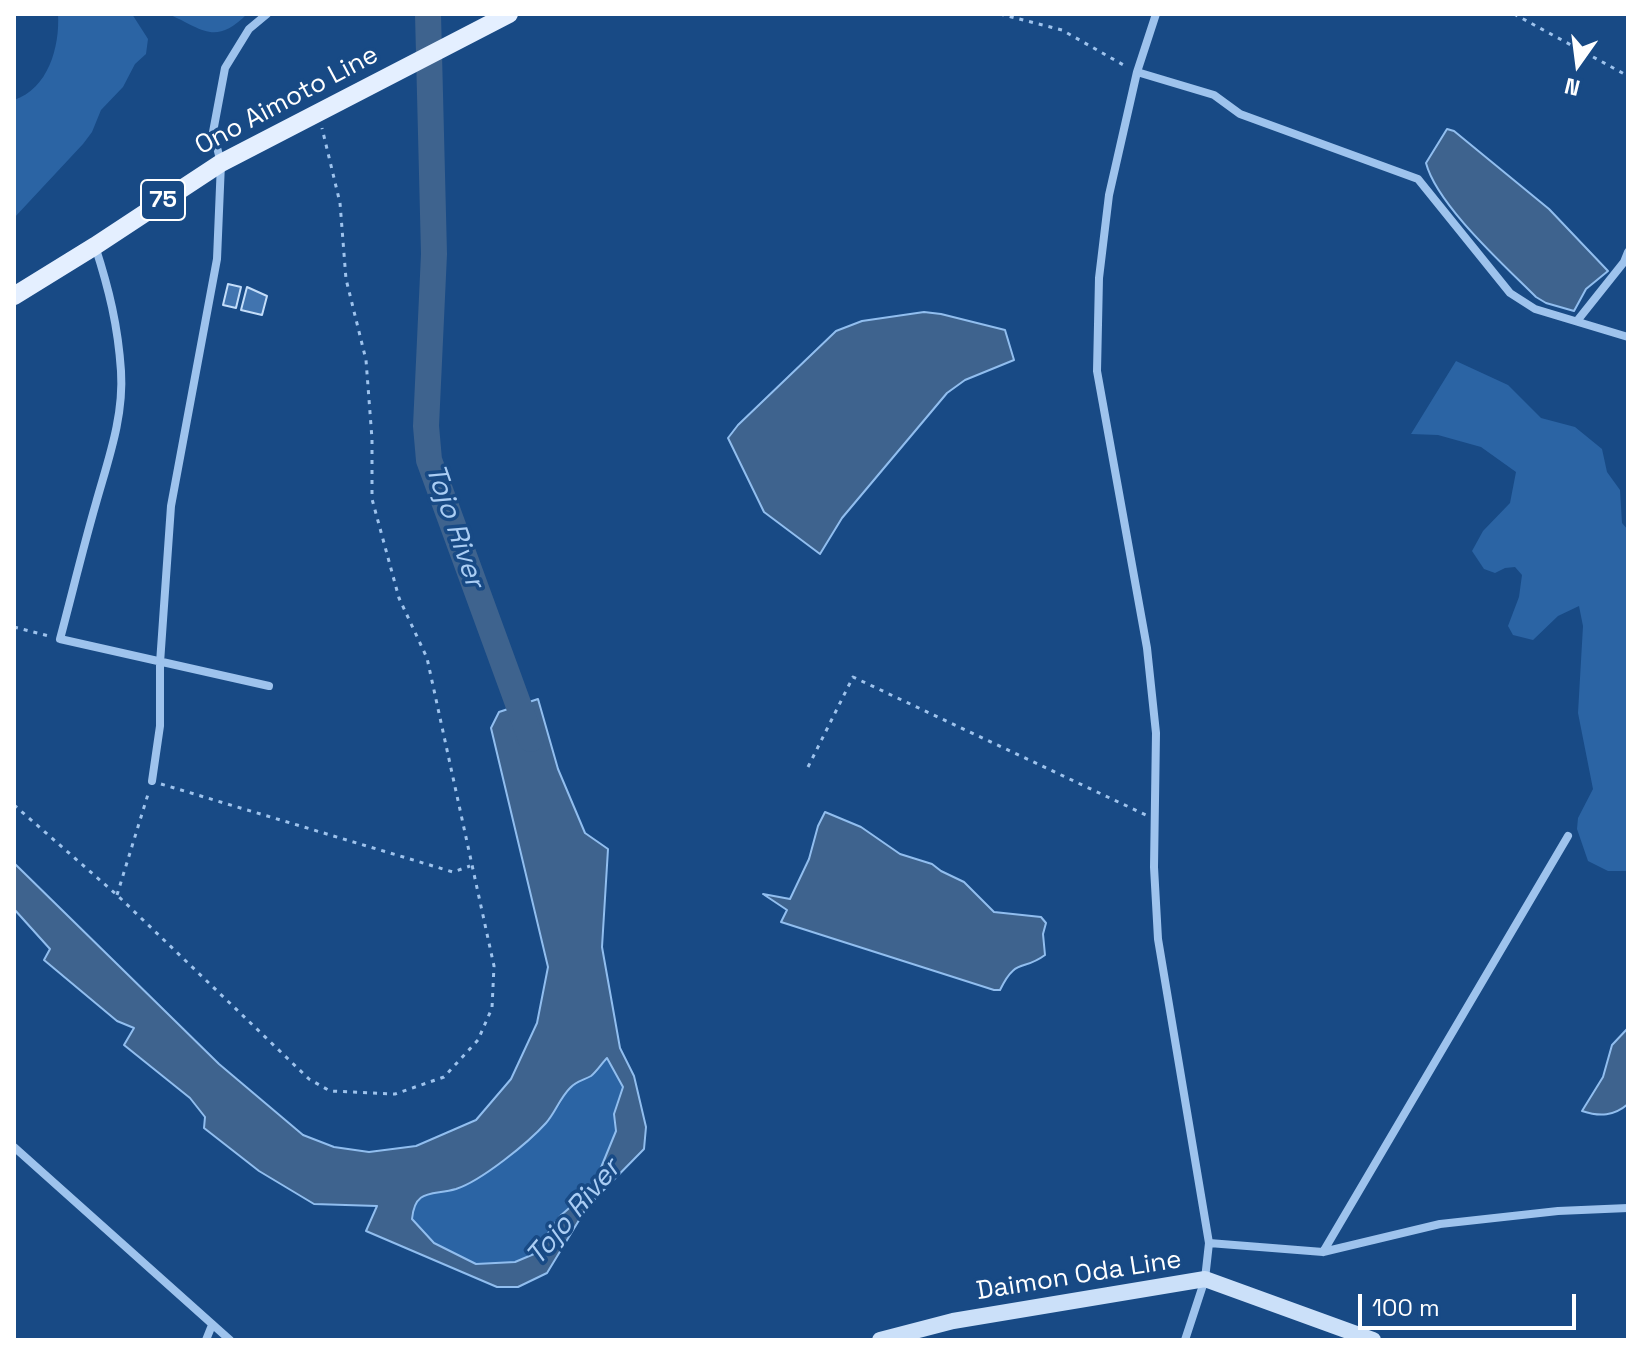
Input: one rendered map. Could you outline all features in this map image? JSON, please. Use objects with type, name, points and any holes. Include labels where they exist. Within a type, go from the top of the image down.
[{"type":"main road","name":"Ono Aimoto Line","points":[[14,296],[221,163],[502,19]]},
{"type":"main road","name":"Daimon Oda Line","points":[[880,1340],[953,1321],[1205,1279],[1373,1340]]},
{"type":"street","points":[[152,781],[160,726],[160,663],[171,506],[217,259],[221,163],[213,132],[225,68],[249,29],[267,14]]},
{"type":"street","points":[[1156,14],[1137,72],[1109,195],[1099,278],[1097,371],[1147,648],[1156,733],[1154,867],[1158,939],[1209,1243],[1205,1279],[1185,1340]]},
{"type":"street","points":[[1137,72],[1214,95],[1240,114],[1418,179],[1510,293],[1535,309],[1628,337]]},
{"type":"street","points":[[95,246],[113,300],[121,373],[120,392],[113,452],[96,501],[60,639],[269,686]]},
{"type":"street","points":[[1577,321],[1624,262],[1628,252]]},
{"type":"street","points":[[1323,1252],[1568,836]]},
{"type":"street","points":[[14,1147],[230,1340]]},
{"type":"street","points":[[1209,1243],[1323,1252],[1440,1224],[1558,1211],[1628,1208]]},
{"type":"street","points":[[206,1340],[212,1325]]},
{"type":"path","points":[[1000,14],[1062,30],[1137,72]]},
{"type":"path","points":[[1514,14],[1628,76]]},
{"type":"path","points":[[14,805],[117,895],[309,1079],[330,1091],[395,1094],[444,1077],[478,1040],[492,1008],[494,966],[427,658],[399,598],[372,499],[372,439],[366,360],[346,279],[340,203],[318,112]]},
{"type":"path","points":[[14,627],[60,639]]},
{"type":"path","points":[[808,767],[853,677],[1156,820]]},
{"type":"path","points":[[117,895],[152,781],[453,872],[470,866]]},
{"type":"shaded area","points":[[58,14],[132,14],[148,39],[146,54],[135,64],[123,87],[101,110],[83,144],[14,218],[14,100],[36,87],[50,65],[57,40]]},
{"type":"shaded area","points":[[168,14],[247,14],[226,30],[208,32]]},
{"type":"shaded area","points":[[1456,361],[1508,385],[1541,418],[1575,427],[1602,449],[1607,472],[1620,490],[1622,523],[1628,530],[1628,871],[1608,871],[1588,861],[1577,829],[1578,818],[1593,789],[1578,713],[1583,626],[1579,606],[1558,616],[1533,640],[1513,635],[1508,626],[1519,597],[1522,575],[1515,567],[1495,573],[1484,569],[1472,551],[1483,531],[1510,503],[1516,472],[1481,447],[1438,435],[1411,434]]},
{"type":"shaded area","points":[[607,1057],[623,1087],[614,1113],[616,1131],[593,1187],[559,1217],[534,1254],[515,1262],[476,1264],[434,1243],[412,1220],[413,1204],[421,1196],[459,1188],[559,1106],[568,1089],[593,1075]]},
{"type":"water","points":[[1447,129],[1454,131],[1549,209],[1608,271],[1586,289],[1574,311],[1536,297],[1473,234],[1443,197],[1426,163]]},
{"type":"water","points":[[924,312],[1005,330],[1014,360],[965,380],[947,393],[842,518],[820,554],[764,512],[728,438],[836,331],[862,321]]},
{"type":"water","points":[[538,699],[558,769],[585,833],[608,849],[602,947],[620,1048],[634,1076],[646,1127],[644,1149],[587,1207],[547,1273],[518,1287],[497,1287],[366,1231],[377,1206],[314,1204],[259,1171],[204,1128],[205,1117],[190,1098],[124,1045],[134,1028],[117,1021],[44,960],[50,949],[14,909],[14,863],[219,1064],[303,1135],[334,1147],[369,1152],[416,1146],[476,1120],[511,1079],[537,1023],[548,967],[491,728],[499,712]],"holes":[[[607,1058],[623,1087],[614,1114],[616,1131],[593,1187],[559,1217],[534,1254],[515,1262],[476,1264],[434,1243],[412,1219],[421,1198],[466,1185],[516,1151],[546,1123],[570,1088],[591,1076]]]},
{"type":"water","points":[[825,812],[861,827],[900,854],[932,864],[964,882],[994,912],[1041,917],[1046,923],[1043,934],[1045,955],[1015,969],[1000,990],[994,990],[781,922],[787,910],[763,894],[790,899],[809,859]]},
{"type":"water","points":[[1628,1028],[1628,1104],[1606,1114],[1582,1111],[1603,1077],[1612,1045]]},
{"type":"building","points":[[228,284],[241,287],[236,308],[223,305]]},
{"type":"building","points":[[247,287],[267,296],[262,315],[241,310]]},
{"type":"waterway","name":"Tojo River","points":[[428,14],[434,254],[426,426],[429,460],[531,739]]}]
